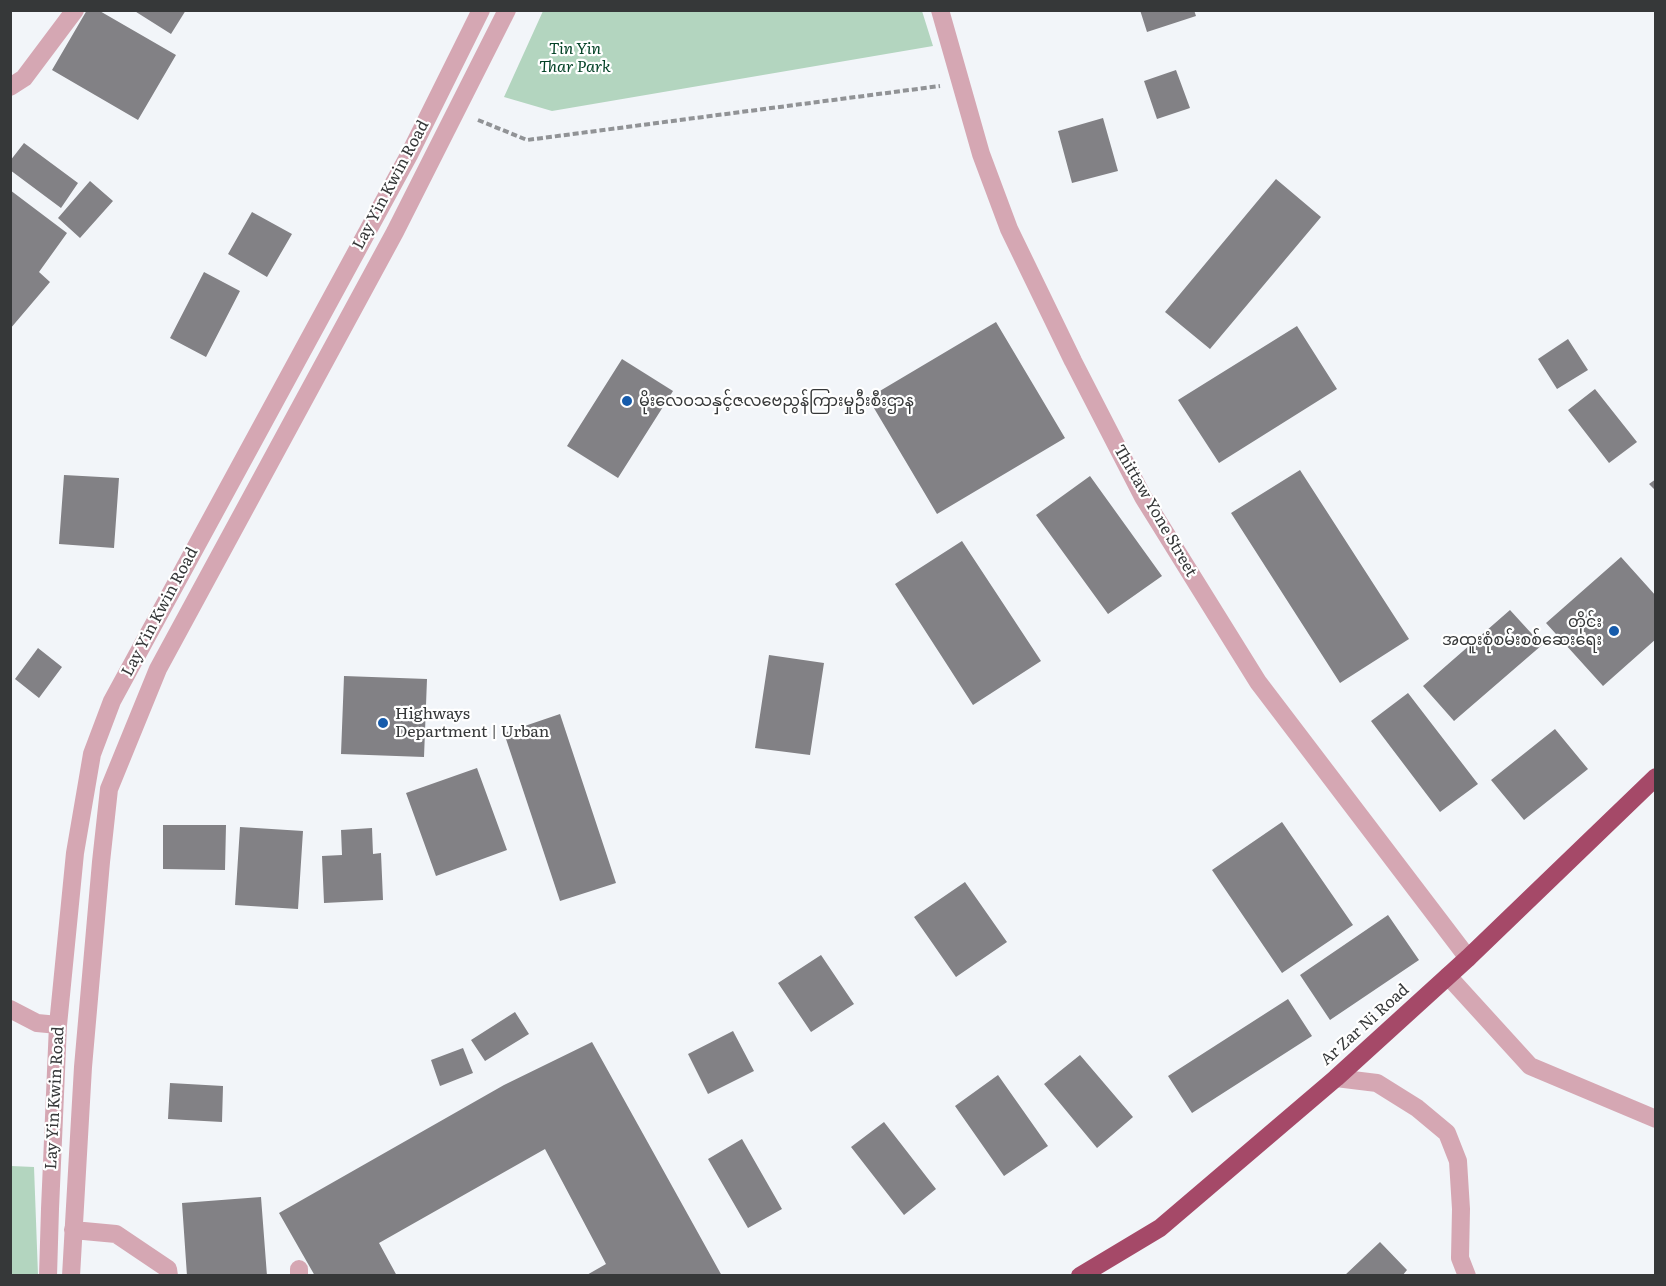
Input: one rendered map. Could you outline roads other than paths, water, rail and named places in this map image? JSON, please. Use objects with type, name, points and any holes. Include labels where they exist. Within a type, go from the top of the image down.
[{"type":"highway","name":"Ar Zar Ni Road","points":[[1080,1275],[1160,1228],[1336,1078],[1652,786]]},
{"type":"street","points":[[15,78],[75,10]]},
{"type":"street","name":"Lay Yin Kwin Road","points":[[48,1275],[58,1025],[77,842],[92,754],[112,701],[409,154],[481,10]]},
{"type":"street","name":"Lay Yin Kwin Road","points":[[71,1275],[83,1067],[109,789],[158,669],[395,232],[507,10]]},
{"type":"street","name":"Thittaw Yone Street","points":[[940,10],[981,154],[1009,229],[1143,497],[1258,682],[1468,958]]},
{"type":"street","points":[[1448,976],[1530,1066],[1656,1119]]},
{"type":"street","points":[[10,1009],[37,1023],[58,1025]]},
{"type":"street","points":[[1336,1078],[1377,1083],[1417,1107],[1447,1133],[1458,1161],[1461,1209],[1460,1258],[1467,1275]]},
{"type":"street","points":[[73,1230],[116,1234],[168,1269],[169,1275]]},
{"type":"place","name":"မိုးလေဝသနှင့်ဇလဗေညွန်ကြားမှုဦးစီးဌာန","points":[[627,401]]},
{"type":"place","name":"တိုင်း အထူးစုံစမ်းစစ်ဆေးရေး","points":[[1614,631]]},
{"type":"place","name":"Highways Department | Urban","points":[[383,723]]},
{"type":"park label","name":"Tin Yin Thar Park","points":[[575,58]]}]
